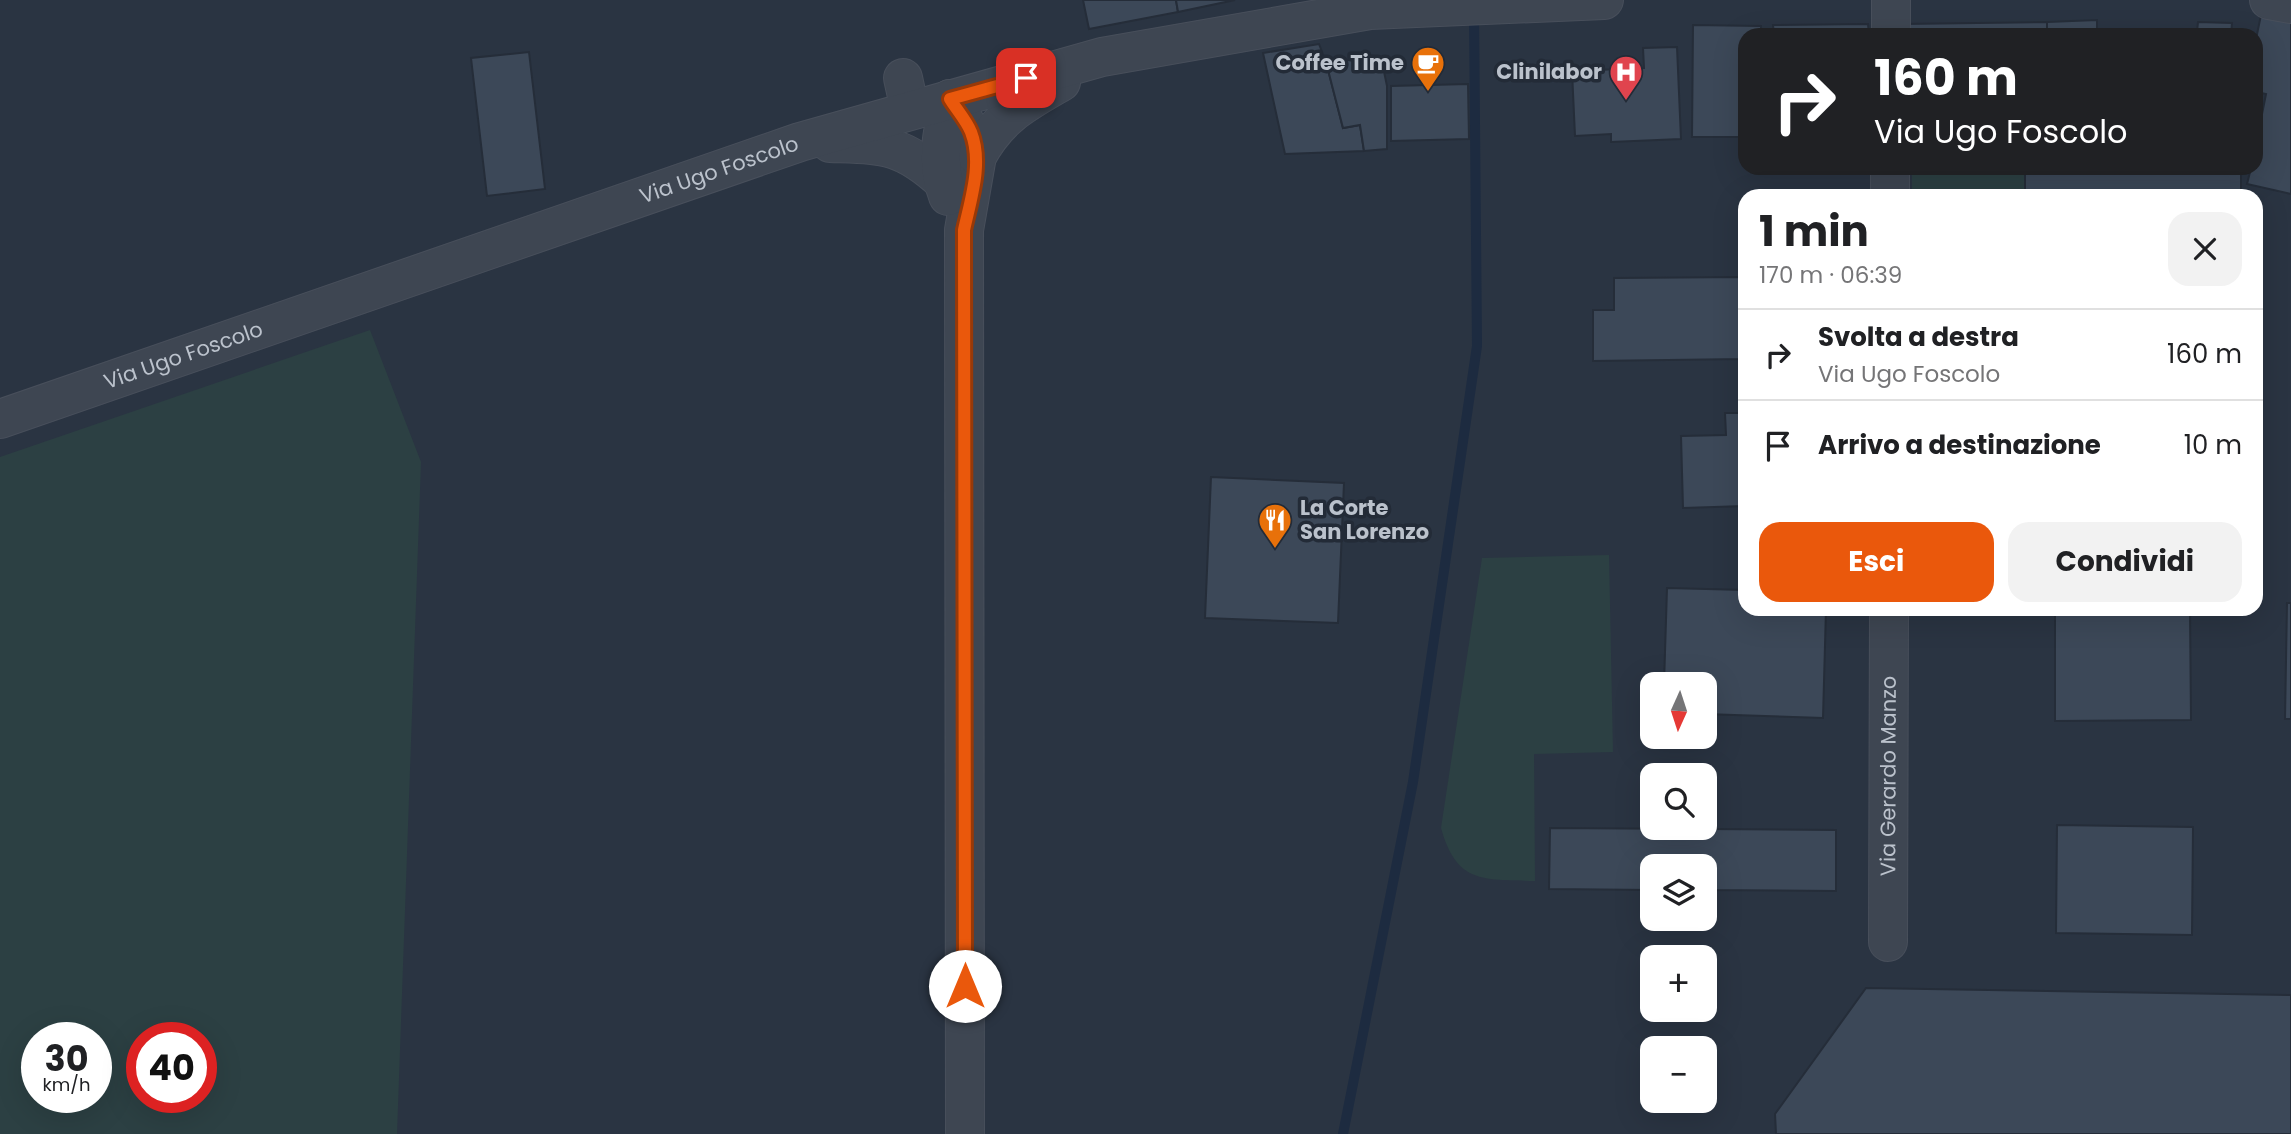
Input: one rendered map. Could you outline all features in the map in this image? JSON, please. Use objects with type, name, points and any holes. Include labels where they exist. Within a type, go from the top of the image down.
[{"type":"street","name":"Via Ugo Foscolo","points":[[0,419],[800,142],[907,94],[950,99],[1102,57],[1370,5],[1604,0]]},
{"type":"street","points":[[1891,0],[1891,28]]},
{"type":"street","points":[[2269,0],[2291,4]]},
{"type":"street","points":[[965,1134],[964,230],[977,156],[1004,117],[1102,57]]},
{"type":"street","points":[[950,99],[970,130],[977,156]]},
{"type":"street","points":[[950,99],[941,135],[940,159],[943,181],[964,230]]},
{"type":"street","points":[[800,142],[874,145],[903,151],[943,181]]},
{"type":"street","name":"Via Gerardo Manzo","points":[[1888,942],[1889,616]]},
{"type":"green space","points":[[1912,175],[2025,175],[2025,189],[1912,189]]},
{"type":"green space","points":[[370,330],[421,462],[397,1134],[0,1134],[0,457]]},
{"type":"green space","points":[[1609,555],[1613,752],[1534,754],[1535,881],[1501,880],[1475,875],[1455,860],[1441,828],[1482,558]]},
{"type":"building","points":[[1083,0],[1176,0],[1178,12],[1089,29]]},
{"type":"building","points":[[1176,0],[1235,0],[1178,12]]},
{"type":"building","points":[[2261,15],[2291,21],[2291,194],[2247,184],[2249,175],[2263,175],[2263,109],[2266,94],[2263,93],[2263,28],[2258,28]]},
{"type":"building","points":[[2097,20],[2097,28],[2047,28],[2047,22]]},
{"type":"building","points":[[2047,22],[2047,28],[1902,28],[1902,24]]},
{"type":"building","points":[[2198,22],[2232,23],[2232,28],[2197,28]]},
{"type":"building","points":[[1868,24],[1868,28],[1773,28],[1773,25]]},
{"type":"building","points":[[1693,25],[1761,26],[1738,28],[1738,137],[1692,137]]},
{"type":"building","points":[[1319,44],[1343,128],[1360,125],[1364,151],[1285,154],[1263,53]]},
{"type":"building","name":"Clinilabor","points":[[1677,47],[1681,139],[1611,142],[1611,134],[1575,136],[1572,71],[1644,68],[1643,48]]},
{"type":"building","points":[[529,52],[545,189],[487,196],[471,58]]},
{"type":"building","points":[[1381,57],[1387,86],[1387,149],[1364,151],[1360,125],[1343,128],[1326,62]]},
{"type":"building","points":[[1468,84],[1469,139],[1391,141],[1391,86]]},
{"type":"building","points":[[2025,175],[2241,175],[2241,189],[2025,189]]},
{"type":"building","points":[[1738,277],[1738,359],[1593,361],[1593,310],[1614,310],[1614,278]]},
{"type":"building","points":[[1725,413],[1738,413],[1738,506],[1683,508],[1681,436],[1726,435]]},
{"type":"building","name":"La Corte San Lorenzo","points":[[1211,477],[1344,483],[1338,623],[1205,618]]},
{"type":"building","points":[[1667,588],[1738,590],[1738,616],[1826,616],[1823,718],[1717,714],[1717,672],[1664,672]]},
{"type":"building","points":[[2287,603],[2291,603],[2291,719],[2285,719]]},
{"type":"building","points":[[2055,616],[2190,616],[2191,720],[2055,721]]},
{"type":"building","points":[[2057,825],[2193,827],[2192,935],[2056,933]]},
{"type":"building","points":[[1550,828],[1640,829],[1640,840],[1717,840],[1717,829],[1836,830],[1836,891],[1717,890],[1717,854],[1640,854],[1640,890],[1549,889]]},
{"type":"building","points":[[1866,988],[2291,995],[2291,1134],[1776,1134],[1775,1114]]},
{"type":"waterway","points":[[1343,1134],[1413,782],[1477,346],[1474,13]]},
{"type":"place","name":"Coffee Time","points":[[1428,93]]},
{"type":"place","name":"Clinilabor","points":[[1626,102]]},
{"type":"place","name":"La Corte San Lorenzo","points":[[1275,550]]},
{"type":"route","points":[[965,986],[964,230],[977,156],[970,130],[950,99],[1026,78]]}]
